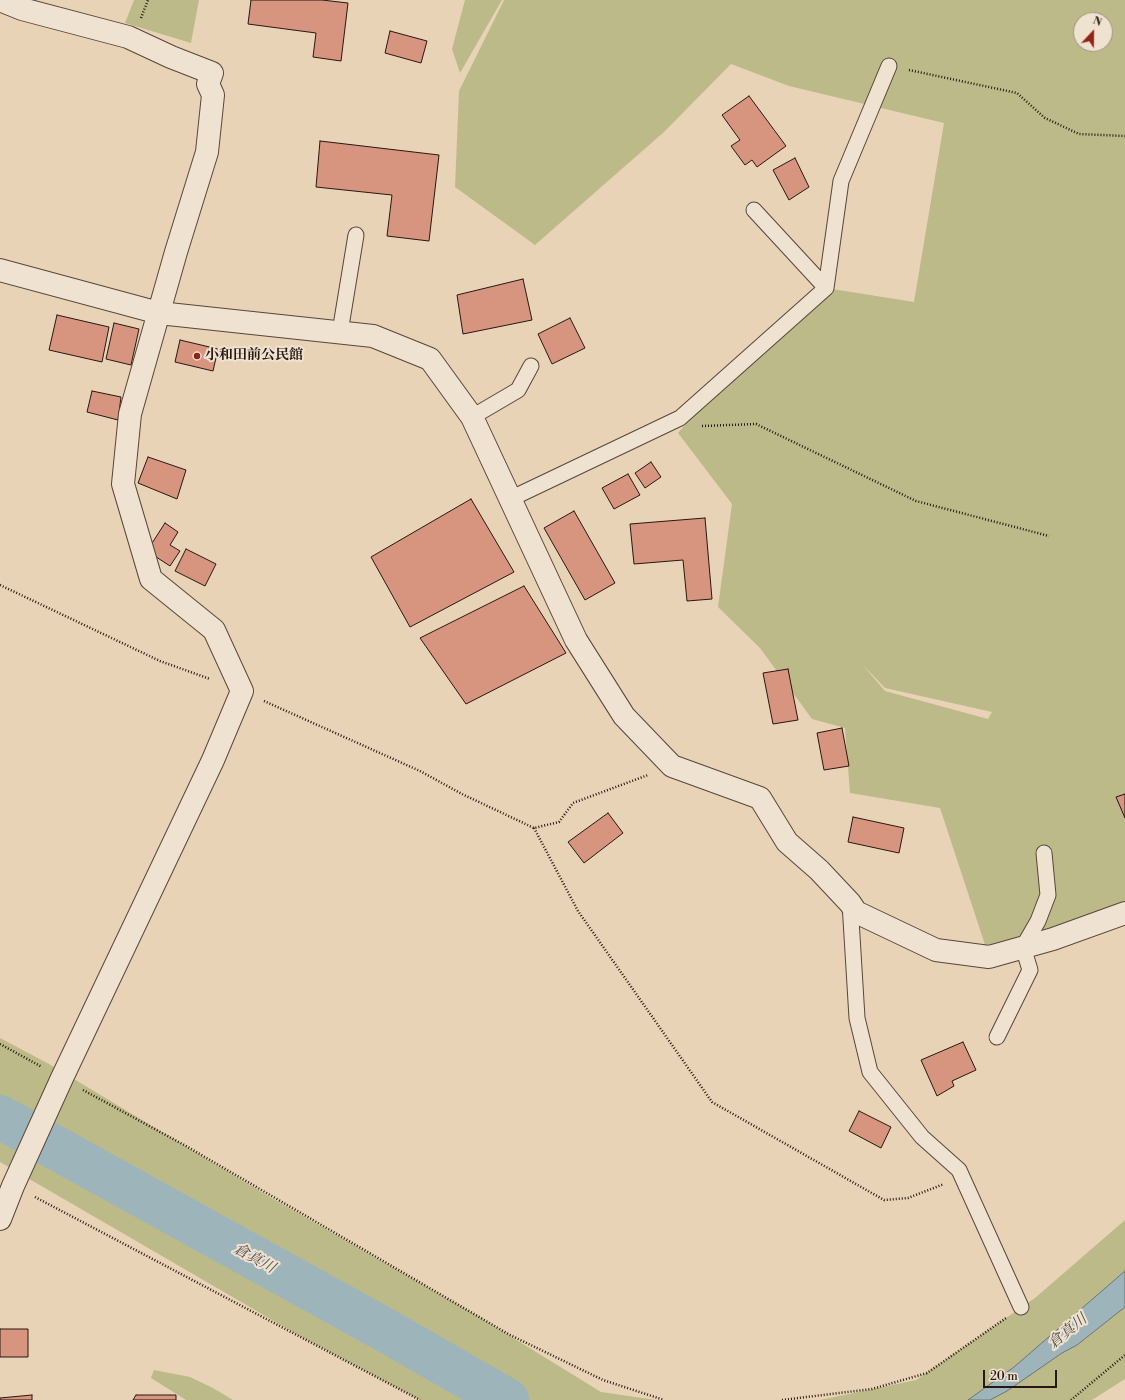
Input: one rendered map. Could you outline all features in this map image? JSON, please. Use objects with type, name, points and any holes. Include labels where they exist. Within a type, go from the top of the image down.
[{"type":"street","points":[[0,0],[22,9],[128,37],[171,57],[212,72],[208,84],[213,95],[207,152],[176,252],[130,414],[123,484],[151,579],[214,630],[242,691],[210,767],[62,1078],[6,1182],[0,1219]]},
{"type":"street","points":[[0,270],[159,313],[373,336],[430,360],[472,417],[576,640],[624,716],[672,766],[760,798],[787,842],[819,870],[850,903],[856,912],[936,950],[989,957],[1053,939],[1125,914]]},
{"type":"lane","points":[[510,499],[680,418],[826,288],[841,180],[889,66]]},
{"type":"lane","points":[[754,210],[826,288]]},
{"type":"lane","points":[[340,332],[356,235]]},
{"type":"lane","points":[[472,417],[518,390],[531,366]]},
{"type":"lane","points":[[997,1037],[1030,970],[1023,947],[1038,921],[1048,895],[1044,853]]},
{"type":"lane","points":[[850,903],[857,1018],[870,1072],[922,1138],[959,1170],[1021,1307]]},
{"type":"path","points":[[889,66],[1017,93],[1045,118],[1079,134],[1125,136]]},
{"type":"path","points":[[696,426],[756,424],[916,501],[1049,536]]},
{"type":"path","points":[[0,585],[160,661],[242,691],[420,771],[462,794],[534,828],[578,911],[712,1102],[884,1200],[908,1198],[962,1177]]},
{"type":"path","points":[[534,828],[559,822],[573,803],[672,766]]},
{"type":"path","points":[[0,1044],[186,1146],[510,1335],[603,1380],[664,1400]]},
{"type":"path","points":[[6,1182],[420,1400]]},
{"type":"path","points":[[782,1400],[872,1389],[927,1373],[1021,1307]]},
{"type":"path","points":[[1070,1400],[1125,1355]]},
{"type":"shaded area","points":[[134,0],[199,0],[191,43],[125,23]]},
{"type":"shaded area","points":[[465,0],[502,0],[460,73],[452,49]]},
{"type":"shaded area","points":[[504,0],[1125,0],[1125,913],[989,957],[940,808],[850,793],[845,728],[812,719],[760,648],[718,607],[732,504],[678,433],[765,333],[826,288],[914,302],[944,123],[789,86],[731,64],[664,132],[535,245],[455,187],[459,91]],"holes":[[[862,664],[885,688],[992,712],[988,719],[885,691]]]},
{"type":"shaded area","points":[[0,1038],[49,1064],[270,1197],[481,1318],[601,1392],[656,1400],[420,1400],[298,1335],[0,1162]]},
{"type":"shaded area","points":[[1125,1220],[1125,1379],[1092,1400],[820,1400],[916,1380],[1035,1298]]},
{"type":"shaded area","points":[[154,1370],[190,1377],[233,1400],[186,1400],[151,1378]]},
{"type":"water","points":[[1125,1271],[1125,1307],[1077,1345],[1062,1353],[1007,1391],[990,1400],[968,1400],[1014,1367]]},
{"type":"building","points":[[251,0],[322,0],[348,3],[341,61],[313,57],[316,33],[248,24]]},
{"type":"building","points":[[390,31],[427,41],[421,63],[385,53]]},
{"type":"building","points":[[749,96],[786,146],[757,167],[752,160],[745,165],[731,146],[740,140],[722,115]]},
{"type":"building","points":[[320,141],[439,155],[429,241],[387,236],[392,195],[316,187]]},
{"type":"building","points":[[795,158],[809,187],[789,200],[773,170]]},
{"type":"building","points":[[523,279],[532,320],[463,334],[457,295]]},
{"type":"building","points":[[57,315],[109,327],[102,362],[49,350]]},
{"type":"building","points":[[570,318],[585,348],[552,364],[538,334]]},
{"type":"building","points":[[114,323],[139,329],[131,365],[106,359]]},
{"type":"building","name":"小和田前公民館","points":[[180,340],[218,349],[213,371],[175,362]]},
{"type":"building","points":[[92,391],[121,397],[118,420],[87,412]]},
{"type":"building","points":[[148,457],[186,470],[177,499],[138,483]]},
{"type":"building","points":[[651,462],[661,477],[645,488],[635,473]]},
{"type":"building","points":[[628,474],[640,495],[614,509],[602,488]]},
{"type":"building","points":[[471,499],[514,572],[410,627],[371,557]]},
{"type":"building","points":[[574,511],[615,583],[585,600],[544,528]]},
{"type":"building","points":[[705,518],[712,599],[687,601],[683,560],[634,564],[630,524]]},
{"type":"building","points":[[165,523],[178,532],[170,545],[180,551],[170,566],[147,551]]},
{"type":"building","points":[[186,549],[216,564],[205,586],[175,571]]},
{"type":"building","points":[[524,586],[566,653],[466,704],[420,638]]},
{"type":"building","points":[[788,669],[798,720],[773,724],[763,673]]},
{"type":"building","points":[[842,728],[849,766],[824,770],[817,733]]},
{"type":"building","points":[[1125,794],[1125,818],[1116,797]]},
{"type":"building","points":[[608,813],[623,833],[584,863],[568,842]]},
{"type":"building","points":[[853,817],[904,828],[899,853],[848,842]]},
{"type":"building","points":[[963,1042],[976,1070],[952,1081],[954,1086],[937,1096],[921,1060]]},
{"type":"building","points":[[859,1111],[891,1127],[881,1148],[849,1131]]},
{"type":"building","points":[[0,1329],[28,1329],[28,1357],[0,1357]]},
{"type":"building","points":[[32,1395],[32,1400],[0,1400],[0,1398]]},
{"type":"building","points":[[136,1395],[176,1395],[176,1400],[133,1400]]},
{"type":"waterway","name":"倉真川","points":[[0,1117],[385,1330],[507,1400]]},
{"type":"place","name":"小和田前公民館","points":[[197,356]]}]
